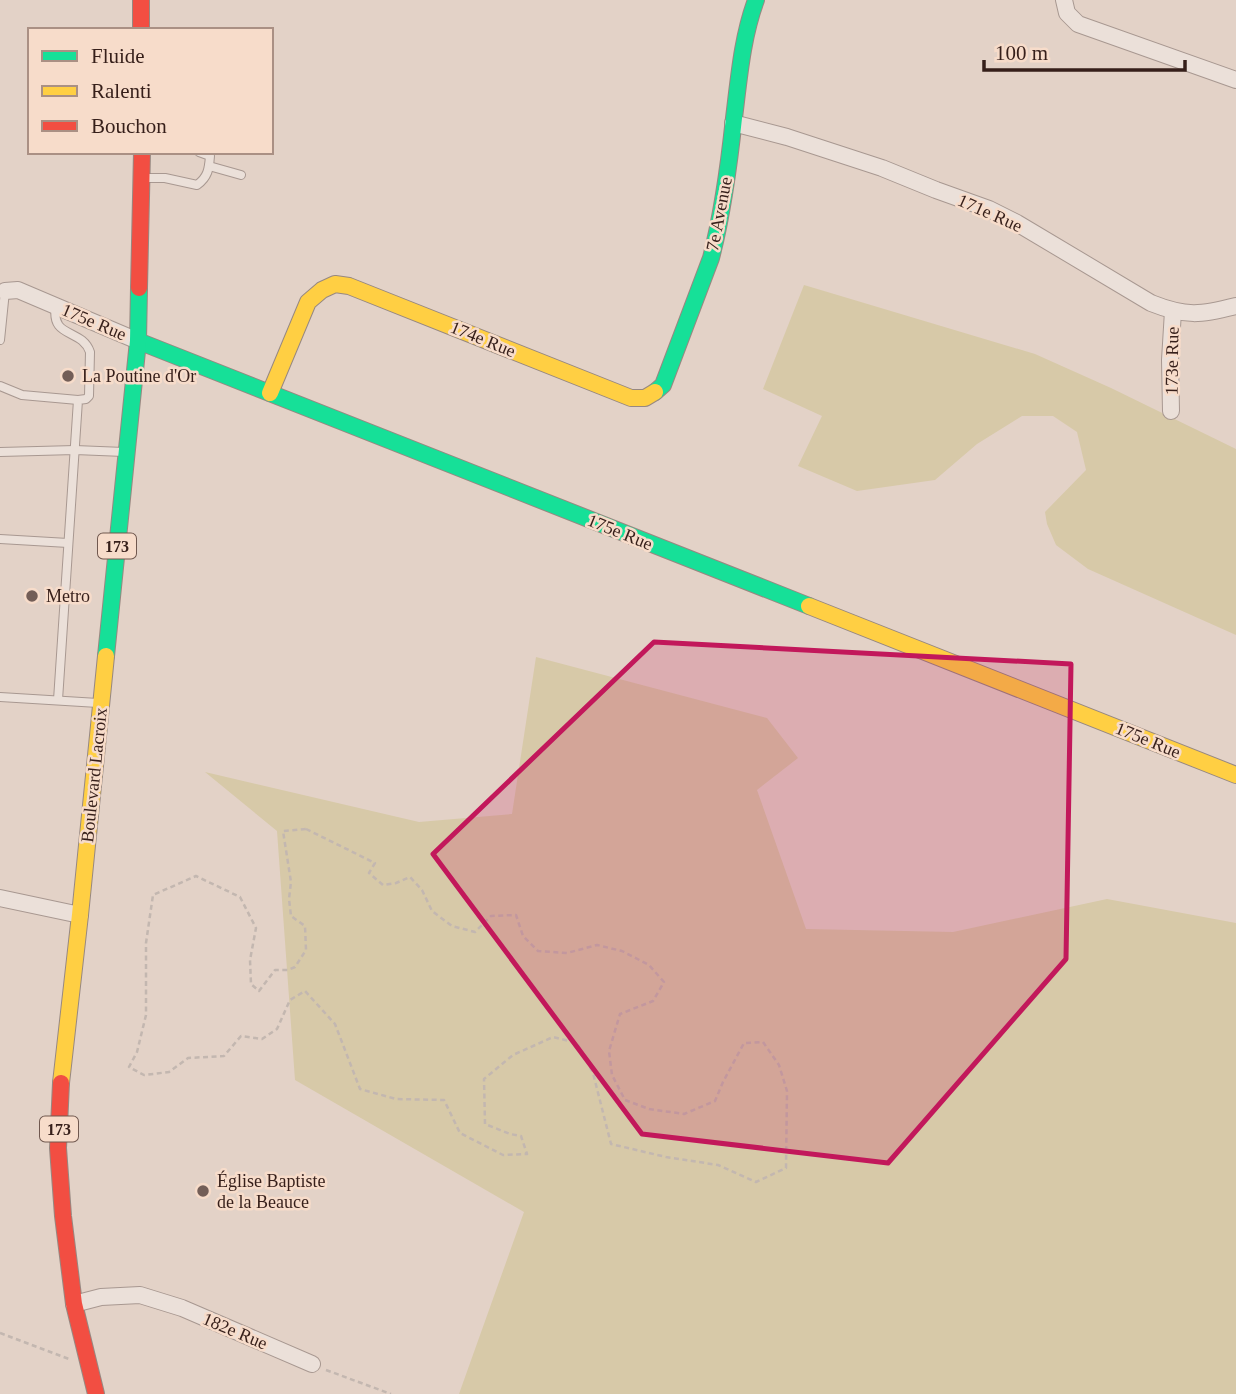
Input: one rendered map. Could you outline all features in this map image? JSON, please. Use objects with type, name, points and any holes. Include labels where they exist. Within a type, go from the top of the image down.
[{"type":"street","points":[[141,0],[141,28]]},
{"type":"street","name":"7e Avenue","points":[[631,398],[644,400],[663,385],[711,258],[729,169],[741,47],[756,0]]},
{"type":"street","points":[[1064,0],[1067,13],[1078,24],[1236,80]]},
{"type":"street","name":"171e Rue","points":[[733,123],[787,137],[881,168],[989,209],[1151,303],[1190,314],[1236,306]]},
{"type":"street","name":"Boulevard Lacroix","points":[[96,1394],[74,1304],[58,1148],[61,1077],[138,341],[142,154]]},
{"type":"street","name":"174e Rue","points":[[270,393],[308,302],[322,290],[335,284],[349,286],[631,398]]},
{"type":"street","name":"175e Rue","points":[[5,291],[18,290],[138,341],[1236,775]]},
{"type":"street","name":"173e Rue","points":[[1171,411],[1173,311]]},
{"type":"street","points":[[0,898],[80,915]]},
{"type":"street","name":"182e Rue","points":[[74,1304],[101,1297],[140,1295],[182,1308],[312,1364]]},
{"type":"lane","points":[[142,178],[166,178],[197,185],[207,175],[210,156],[204,154]]},
{"type":"lane","points":[[209,166],[240,175]]},
{"type":"lane","points":[[0,340],[5,291]]},
{"type":"lane","points":[[0,386],[22,395],[78,400],[89,396],[89,347],[60,328],[55,318],[56,306]]},
{"type":"lane","points":[[58,700],[78,400]]},
{"type":"lane","points":[[0,452],[127,452]]},
{"type":"lane","points":[[0,539],[68,543]]},
{"type":"lane","points":[[0,697],[102,703]]},
{"type":"path","points":[[306,829],[374,863],[369,873],[383,884],[396,883],[410,877],[422,890],[432,911],[452,926],[475,932],[491,916],[516,915],[523,936],[538,951],[566,953],[597,945],[622,950],[649,965],[664,982],[653,1001],[621,1014],[609,1051],[612,1075],[625,1101],[649,1109],[684,1114],[715,1101],[744,1043],[764,1042],[779,1065],[787,1091],[786,1168],[756,1182],[718,1165],[666,1157],[611,1144],[593,1073],[577,1042],[554,1037],[513,1055],[484,1079],[485,1125],[521,1136],[527,1154],[503,1155],[460,1133],[444,1100],[396,1099],[360,1089],[335,1024],[305,991],[290,1000],[277,1029],[262,1039],[241,1036],[224,1056],[188,1058],[169,1072],[144,1075],[130,1067],[137,1052],[146,1015],[146,943],[153,895],[196,876],[240,897],[256,928],[250,972],[251,984],[259,991],[275,970],[295,967],[306,950],[305,926],[291,916],[290,882],[283,831],[306,829]]},
{"type":"path","points":[[0,1333],[89,1366]]},
{"type":"path","points":[[312,1364],[391,1394]]},
{"type":"highlighted area","points":[[654,642],[1071,664],[1066,959],[888,1163],[642,1134],[433,854]]},
{"type":"shaded area","points":[[804,285],[1035,354],[1236,449],[1236,635],[1088,569],[1056,545],[1045,512],[1086,470],[1077,432],[1053,416],[1022,416],[977,444],[935,480],[857,491],[798,466],[822,416],[763,389]]},
{"type":"shaded area","points":[[536,657],[767,718],[798,758],[757,790],[806,929],[953,932],[1107,899],[1236,923],[1236,1394],[459,1394],[524,1212],[295,1080],[277,831],[205,772],[419,822],[512,814]]},
{"type":"traffic: fast","points":[[655,392],[663,385],[711,258],[725,188],[747,29],[756,0]]},
{"type":"traffic: fast","points":[[106,656],[138,341],[139,288]]},
{"type":"traffic: fast","points":[[138,341],[809,606]]},
{"type":"traffic: slow","points":[[270,393],[308,302],[322,290],[335,284],[349,286],[631,398],[645,398],[655,392]]},
{"type":"traffic: slow","points":[[809,606],[1236,775]]},
{"type":"traffic: slow","points":[[61,1083],[106,656]]},
{"type":"traffic: jam","points":[[141,0],[141,28]]},
{"type":"traffic: jam","points":[[139,288],[142,154]]},
{"type":"traffic: jam","points":[[61,1083],[58,1148],[63,1216],[74,1304],[96,1394]]},
{"type":"place","name":"La Poutine d'Or","points":[[68,376]]},
{"type":"place","name":"Metro","points":[[32,596]]},
{"type":"place","name":"Église Baptiste de la Beauce","points":[[203,1191]]}]
